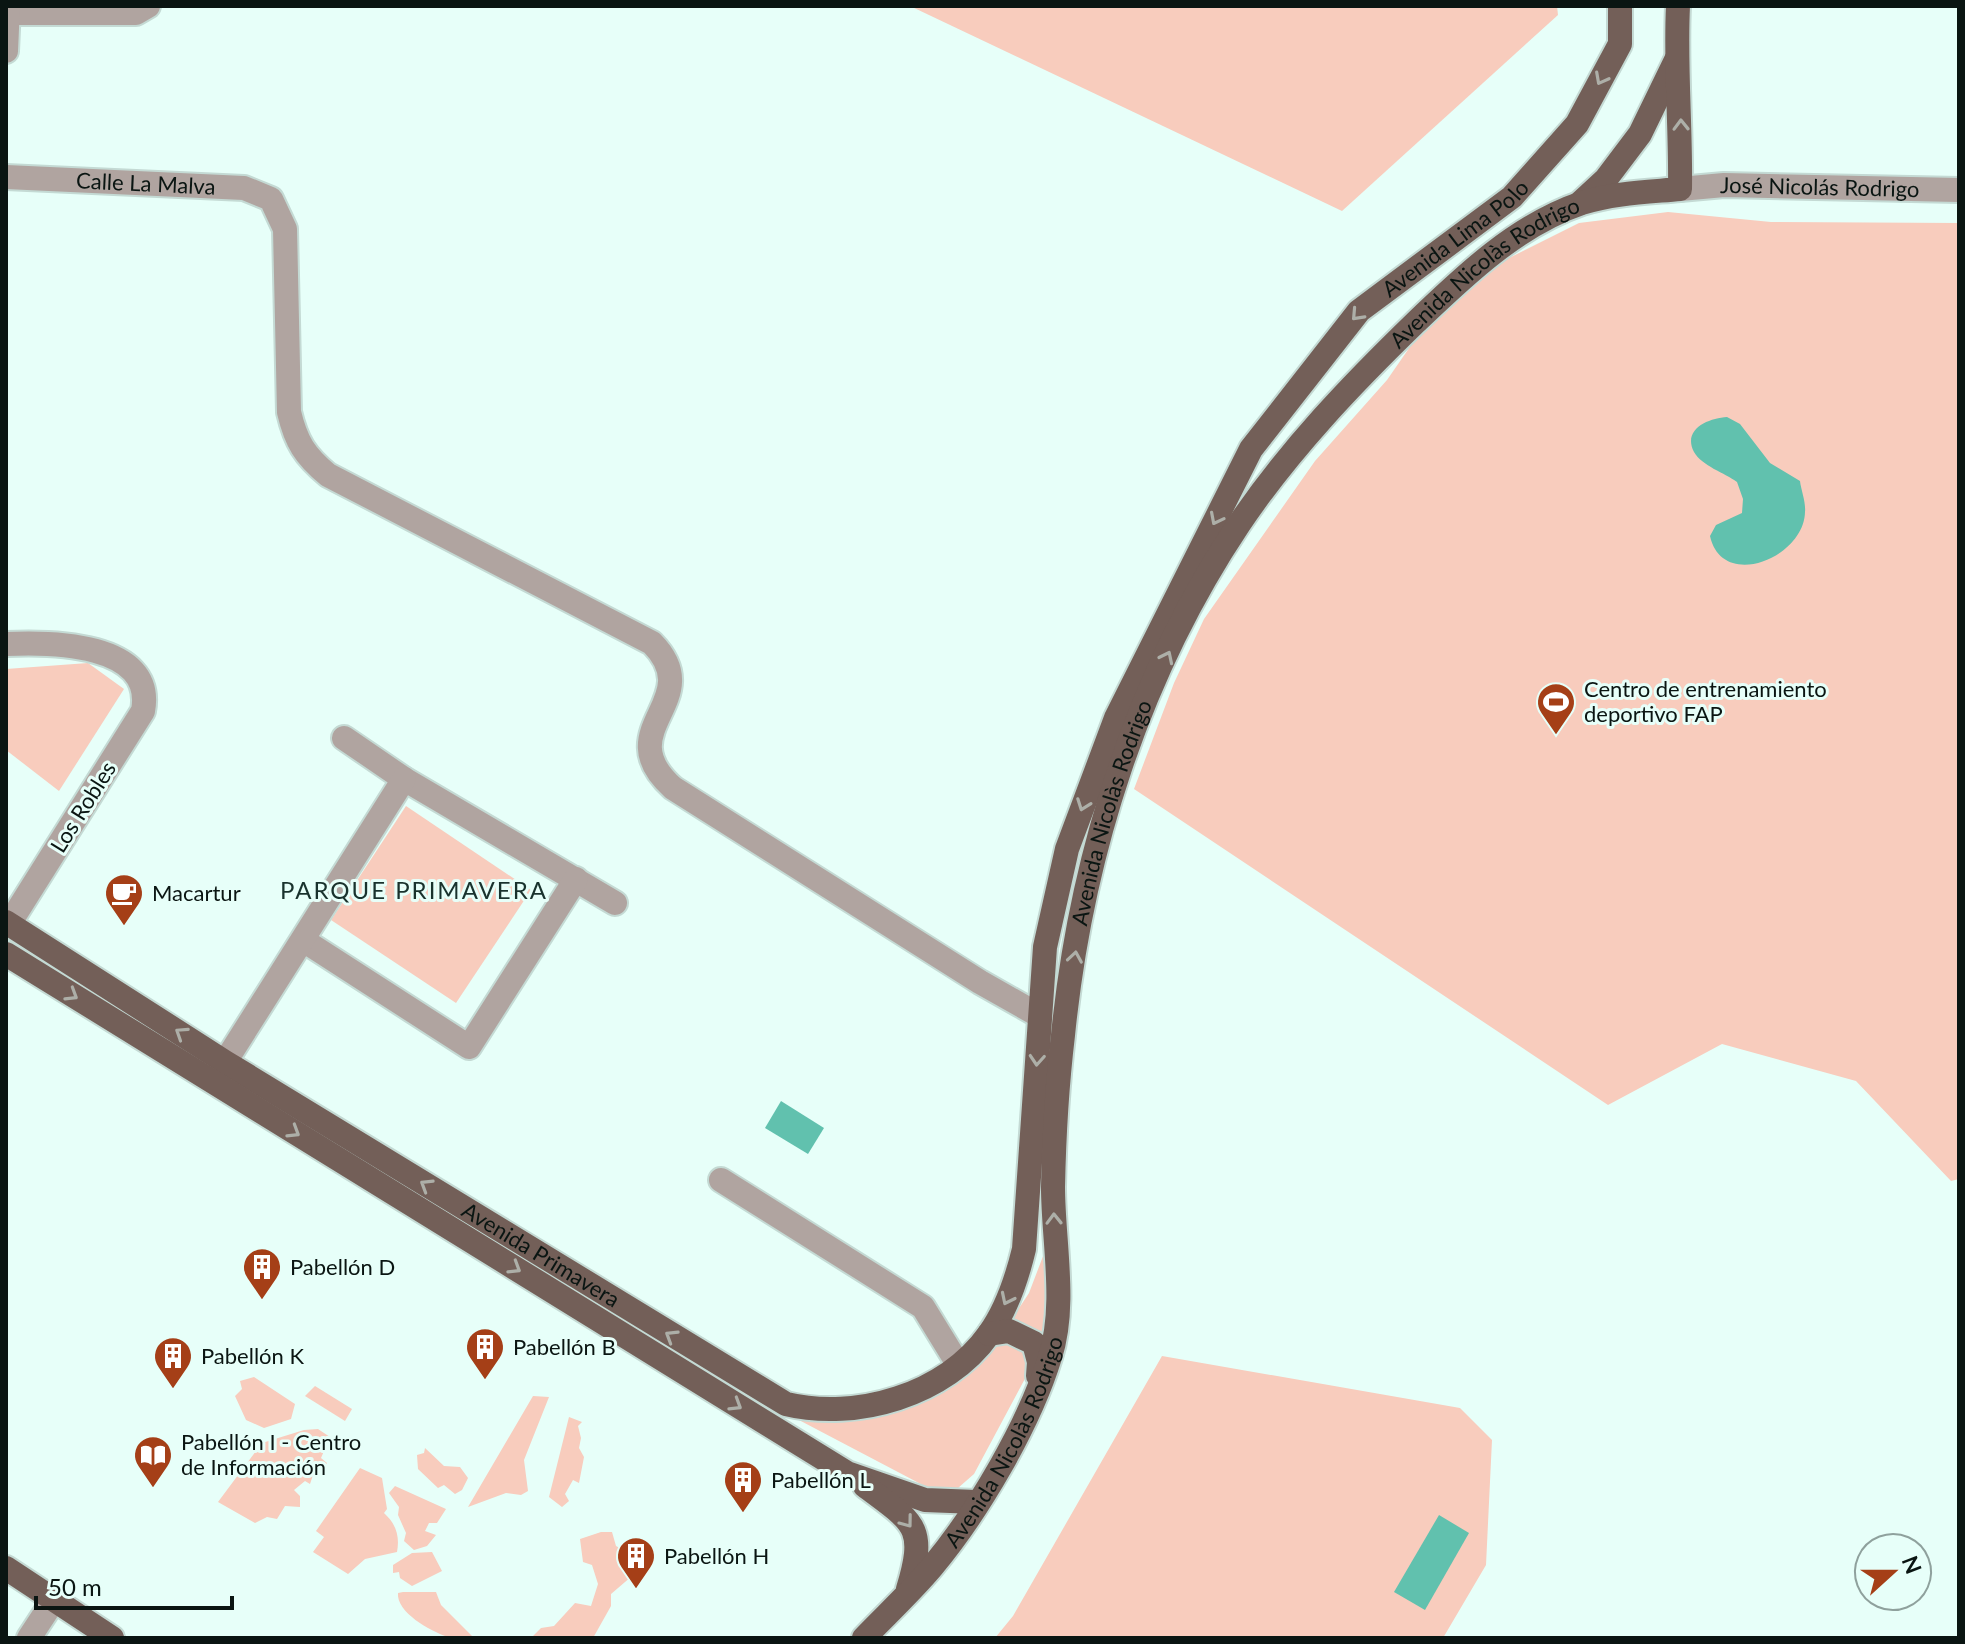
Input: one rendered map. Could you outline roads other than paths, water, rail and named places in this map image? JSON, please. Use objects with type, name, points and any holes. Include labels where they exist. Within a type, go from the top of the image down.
[{"type":"main road","name":"Avenida Lima Polo","points":[[1251,449],[1359,311],[1512,197],[1577,124],[1620,44],[1620,6]]},
{"type":"main road","points":[[1678,6],[1676,60],[1681,119],[1680,189]]},
{"type":"main road","points":[[1579,204],[1606,179],[1640,134],[1676,60]]},
{"type":"main road","name":"Avenida Nicolàs Rodrigo","points":[[864,1638],[932,1567],[976,1502],[1013,1440],[1049,1361],[1056,1330],[1053,1186],[1063,1035],[1089,873],[1111,787],[1134,727],[1195,599],[1240,523],[1342,396],[1473,268],[1518,237],[1579,204],[1605,197],[1680,189]]},
{"type":"main road","name":"Avenida Nicolàs Rodrigo","points":[[1025,1224],[1045,947],[1067,849],[1116,718],[1251,449]]},
{"type":"main road","name":"Avenida Primavera","points":[[7,923],[225,1062],[786,1404],[824,1412],[888,1402],[909,1394],[958,1364],[989,1334],[1018,1278],[1025,1224]]},
{"type":"main road","name":"Avenida Primavera","points":[[6,954],[847,1473],[925,1500],[976,1502]]},
{"type":"main road","points":[[989,1334],[1009,1331],[1034,1343],[1039,1362],[1036,1390]]},
{"type":"main road","points":[[847,1473],[904,1515],[913,1527],[918,1555],[906,1595]]},
{"type":"main road","points":[[6,1568],[112,1638]]},
{"type":"street","points":[[6,51],[8,10],[136,13],[148,6]]},
{"type":"street","name":"Calle La Malva","points":[[6,177],[244,188],[261,193],[278,208],[286,239],[289,412],[295,440],[309,460],[328,475],[652,643],[664,655],[671,691],[649,737],[648,755],[657,774],[673,788],[859,906],[1040,1016]]},
{"type":"street","name":"José Nicolás Rodrigo","points":[[1680,189],[1724,185],[1959,190]]},
{"type":"street","name":"Los Robles","points":[[6,644],[55,642],[82,646],[125,666],[141,687],[145,698],[143,711],[7,923]]},
{"type":"street","points":[[344,738],[404,779],[615,903]]},
{"type":"street","points":[[225,1062],[404,779]]},
{"type":"street","points":[[303,940],[469,1047],[576,879]]},
{"type":"street","points":[[721,1180],[923,1307],[958,1364]]},
{"type":"street","points":[[29,1638],[54,1600]]},
{"type":"place","name":"Centro de entrenamiento deportivo FAP","points":[[1556,736]]},
{"type":"place","name":"Macartur","points":[[124,927]]},
{"type":"place","name":"Pabellón D","points":[[262,1301]]},
{"type":"place","name":"Pabellón B","points":[[485,1381]]},
{"type":"place","name":"Pabellón K","points":[[173,1390]]},
{"type":"place","name":"Pabellón I - Centro de Información","points":[[153,1489]]},
{"type":"place","name":"Pabellón L","points":[[743,1514]]},
{"type":"place","name":"Pabellón H","points":[[636,1590]]},
{"type":"district","name":"PARQUE PRIMAVERA","points":[[414,891]]}]
